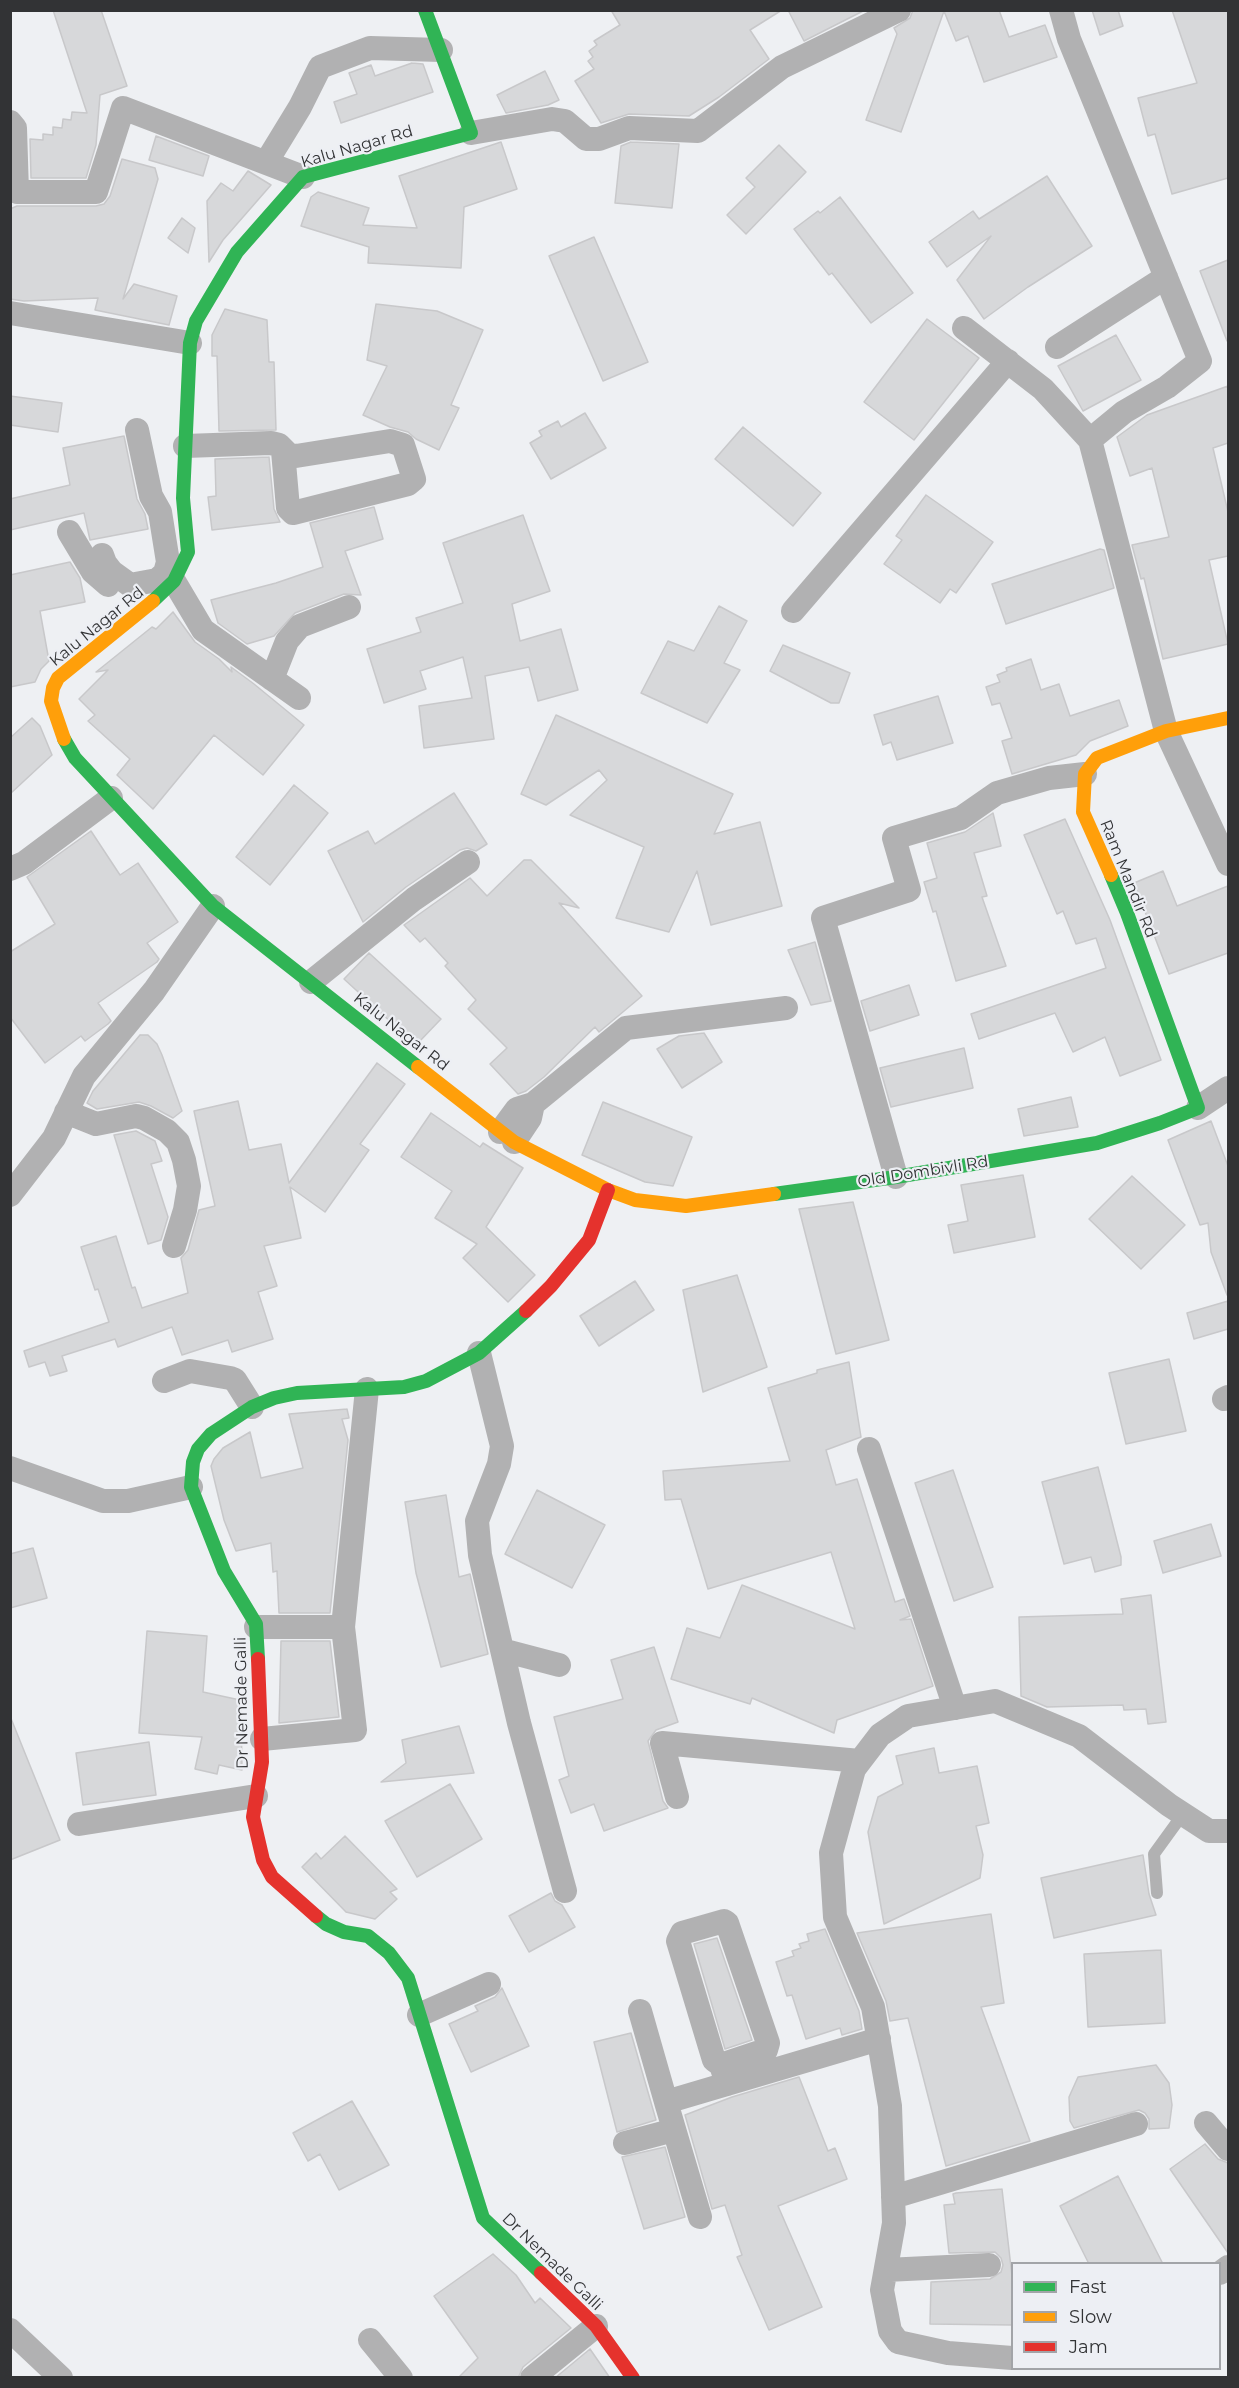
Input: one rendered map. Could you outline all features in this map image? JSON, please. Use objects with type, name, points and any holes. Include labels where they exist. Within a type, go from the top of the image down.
[{"type":"street","points":[[425,10],[471,133],[552,119],[565,122],[586,139],[599,139],[629,128],[698,131],[782,67],[898,10]]},
{"type":"street","points":[[1061,10],[1069,39],[1200,362],[1167,387],[1124,412],[1090,440]]},
{"type":"street","points":[[267,161],[300,107],[320,67],[370,48],[441,50]]},
{"type":"street","points":[[10,122],[15,128],[17,192],[96,192],[123,108],[267,161],[303,177]]},
{"type":"street","name":"Kalu Nagar Rd","points":[[471,133],[303,177],[237,252],[196,321],[190,343],[183,498],[188,552],[174,581],[141,612],[58,678],[53,688],[51,701],[65,741],[75,758],[213,906],[507,1137],[608,1190]]},
{"type":"street","points":[[1057,347],[1166,277]]},
{"type":"street","points":[[10,313],[190,343]]},
{"type":"street","points":[[964,328],[1043,389],[1090,440],[1166,731],[1228,864]]},
{"type":"street","points":[[794,610],[1008,361]]},
{"type":"street","points":[[102,555],[112,572],[130,585],[157,580],[165,573],[168,562],[160,512],[149,502],[137,430]]},
{"type":"street","points":[[185,446],[271,443],[296,456],[390,441],[399,442],[403,445],[414,479],[408,484],[293,513],[288,508],[283,451]]},
{"type":"street","points":[[149,502],[183,498]]},
{"type":"street","points":[[69,532],[93,572],[141,612]]},
{"type":"street","points":[[174,581],[203,630],[299,698]]},
{"type":"street","points":[[272,679],[287,641],[300,626],[349,608]]},
{"type":"street","points":[[896,1177],[823,918],[909,890],[894,838],[961,818],[997,793],[1049,778],[1085,774],[1097,759],[1166,731],[1228,718]]},
{"type":"street","name":"Ram Mandir Rd","points":[[1085,774],[1083,812],[1127,913],[1197,1108]]},
{"type":"street","points":[[10,869],[24,862],[111,798]]},
{"type":"street","points":[[311,982],[414,899],[468,861]]},
{"type":"street","points":[[10,1195],[54,1138],[84,1076],[154,991],[213,906]]},
{"type":"street","points":[[507,1137],[530,1118],[533,1104],[626,1028],[786,1008]]},
{"type":"street","name":"Old Dombivli Rd","points":[[608,1190],[635,1200],[686,1206],[896,1177],[1097,1143],[1160,1123],[1197,1108],[1228,1088]]},
{"type":"street","points":[[66,1112],[96,1124],[136,1116],[144,1118],[167,1131],[178,1142],[189,1186],[185,1210],[174,1246]]},
{"type":"street","name":"Dr Nemade Galli","points":[[608,1190],[589,1240],[551,1286],[479,1353],[426,1381],[404,1387],[297,1393],[274,1398],[252,1407],[211,1434],[198,1449],[193,1462],[191,1487],[224,1571],[256,1627],[262,1762],[254,1817],[263,1860],[272,1876],[326,1924],[344,1932],[368,1936],[389,1953],[408,1978],[483,2218],[596,2326],[633,2378]]},
{"type":"street","points":[[479,1353],[502,1446],[499,1464],[477,1521],[480,1555],[519,1723],[565,1891]]},
{"type":"street","points":[[164,1381],[190,1371],[230,1378],[235,1380],[252,1407]]},
{"type":"street","points":[[262,1739],[355,1730],[343,1627],[367,1389]]},
{"type":"street","points":[[869,1449],[955,1708]]},
{"type":"street","points":[[10,1468],[104,1501],[128,1501],[191,1487]]},
{"type":"street","points":[[256,1627],[343,1627]]},
{"type":"street","points":[[502,1650],[559,1665]]},
{"type":"street","points":[[1011,2358],[948,2353],[898,2342],[890,2331],[882,2290],[894,2223],[890,2106],[873,2007],[835,1917],[831,1853],[854,1769],[880,1735],[908,1716],[995,1701],[1079,1736],[1209,1831],[1228,1831]]},
{"type":"street","points":[[677,1797],[662,1743],[860,1761]]},
{"type":"street","points":[[79,1824],[256,1796]]},
{"type":"street","points":[[666,2102],[724,2074],[766,2050],[768,2043],[727,1923],[724,1921],[682,1933],[678,1941],[714,2060],[724,2074]]},
{"type":"street","points":[[419,2016],[489,1983]]},
{"type":"street","points":[[640,2011],[700,2217]]},
{"type":"street","points":[[724,2074],[879,2039]]},
{"type":"street","points":[[1206,2123],[1228,2149]]},
{"type":"street","points":[[893,2197],[1136,2124]]},
{"type":"street","points":[[625,2143],[674,2130]]},
{"type":"street","points":[[886,2270],[989,2265]]},
{"type":"street","points":[[532,2378],[596,2326]]},
{"type":"street","points":[[10,2330],[61,2378]]},
{"type":"street","points":[[370,2340],[401,2378]]},
{"type":"lane","points":[[1157,1893],[1154,1854],[1183,1814]]},
{"type":"building","points":[[53,10],[101,10],[127,86],[100,95],[96,145],[86,178],[31,178],[30,139],[43,140],[43,134],[53,135],[53,127],[62,128],[63,119],[71,120],[72,112],[87,113]]},
{"type":"building","points":[[611,10],[782,10],[750,30],[769,59],[719,97],[689,116],[629,114],[601,123],[575,81],[594,69],[588,61],[593,57],[589,51],[597,45],[594,41],[620,25]]},
{"type":"building","points":[[788,10],[865,10],[804,41]]},
{"type":"building","points":[[913,10],[999,10],[1009,37],[1045,25],[1057,57],[984,82],[968,36],[956,41],[944,11],[901,132],[866,120],[897,34],[894,28],[910,18]]},
{"type":"building","points":[[1092,10],[1118,10],[1123,26],[1100,35]]},
{"type":"building","points":[[1172,10],[1228,10],[1228,178],[1172,194],[1155,134],[1148,136],[1138,98],[1197,83]]},
{"type":"building","points":[[412,63],[423,64],[433,92],[341,123],[334,102],[357,94],[349,73],[371,65],[375,76]]},
{"type":"building","points":[[545,71],[559,100],[548,105],[506,113],[497,95]]},
{"type":"building","points":[[156,136],[209,156],[203,176],[149,160]]},
{"type":"building","points":[[501,142],[517,189],[464,207],[461,268],[368,263],[369,247],[301,226],[311,197],[318,192],[369,208],[363,225],[417,228],[399,176]]},
{"type":"building","points":[[631,142],[679,144],[672,208],[615,203],[621,146]]},
{"type":"building","points":[[779,145],[806,172],[746,234],[727,215],[755,187],[746,178]]},
{"type":"building","points":[[122,159],[155,168],[158,179],[123,299],[134,284],[177,296],[169,325],[95,310],[98,298],[24,301],[10,299],[10,209],[17,206],[96,206],[104,204],[110,196]]},
{"type":"building","points":[[248,171],[271,185],[223,240],[209,262],[207,201],[221,183],[233,191]]},
{"type":"building","points":[[1047,176],[1092,246],[1028,287],[984,319],[957,280],[991,236],[947,267],[929,242],[973,211],[979,219]]},
{"type":"building","points":[[840,197],[913,293],[871,323],[832,273],[829,275],[794,229]]},
{"type":"building","points":[[182,218],[195,228],[188,253],[168,238]]},
{"type":"building","points":[[594,237],[648,362],[603,381],[549,256]]},
{"type":"building","points":[[1228,260],[1228,341],[1227,341],[1200,271]]},
{"type":"building","points":[[376,304],[437,311],[483,330],[451,405],[459,408],[439,450],[416,439],[408,432],[363,415],[387,366],[367,360]]},
{"type":"building","points":[[225,309],[267,320],[269,362],[274,362],[276,430],[219,431],[217,356],[212,356],[212,335]]},
{"type":"building","points":[[927,319],[979,358],[914,440],[864,402]]},
{"type":"building","points":[[1116,335],[1141,380],[1083,411],[1058,366]]},
{"type":"building","points":[[1228,386],[1228,443],[1213,448],[1228,512],[1228,556],[1209,560],[1228,644],[1163,659],[1144,578],[1141,579],[1132,545],[1169,537],[1152,468],[1130,476],[1117,437],[1147,415]]},
{"type":"building","points":[[10,396],[62,403],[58,432],[10,425]]},
{"type":"building","points":[[585,413],[606,448],[551,479],[530,443],[542,436],[539,431],[558,421],[561,427]]},
{"type":"building","points":[[743,427],[821,493],[793,526],[715,459]]},
{"type":"building","points":[[124,436],[137,499],[145,514],[148,529],[90,540],[84,513],[10,530],[10,499],[70,485],[63,448]]},
{"type":"building","points":[[269,457],[274,509],[280,522],[212,530],[208,497],[216,496],[215,459]]},
{"type":"building","points":[[926,495],[993,542],[956,593],[950,589],[940,603],[884,564],[902,540],[896,536]]},
{"type":"building","points":[[374,507],[383,539],[345,551],[361,595],[344,594],[295,613],[274,636],[247,644],[218,623],[211,600],[276,583],[323,567],[310,523]]},
{"type":"building","points":[[523,515],[550,591],[512,604],[520,641],[561,629],[578,690],[538,701],[529,667],[485,676],[494,739],[424,748],[419,706],[472,698],[463,657],[420,671],[426,689],[384,703],[367,649],[421,632],[416,618],[463,603],[443,543]]},
{"type":"building","points":[[1100,549],[1104,550],[1114,588],[1006,624],[992,584]]},
{"type":"building","points":[[70,562],[80,578],[85,602],[40,611],[49,661],[41,669],[35,682],[10,687],[10,575]]},
{"type":"building","points":[[719,606],[747,621],[724,663],[740,670],[707,723],[641,693],[668,641],[694,651]]},
{"type":"building","points":[[173,612],[195,642],[219,659],[232,672],[231,667],[254,684],[304,725],[263,775],[214,735],[153,809],[117,775],[130,759],[88,721],[95,715],[79,699],[108,670],[96,672],[152,627],[156,629]]},
{"type":"building","points":[[783,645],[850,673],[839,703],[831,703],[770,671]]},
{"type":"building","points":[[1031,659],[1041,690],[1059,684],[1070,716],[1119,700],[1128,726],[1090,741],[1076,755],[1012,774],[1002,741],[1012,738],[1000,703],[992,705],[986,687],[1000,682],[997,675],[1007,671],[1006,668]]},
{"type":"building","points":[[938,696],[953,743],[897,760],[891,742],[883,745],[874,715]]},
{"type":"building","points":[[556,715],[733,794],[714,834],[760,822],[782,906],[711,925],[697,871],[669,932],[616,918],[644,847],[570,815],[607,780],[599,770],[546,805],[521,794]]},
{"type":"building","points":[[32,718],[40,726],[52,755],[10,794],[10,738]]},
{"type":"building","points":[[294,785],[328,813],[270,885],[236,857]]},
{"type":"building","points":[[454,793],[487,844],[476,851],[467,848],[460,850],[406,887],[363,922],[328,851],[368,831],[375,844]]},
{"type":"building","points":[[993,813],[1001,846],[974,853],[987,896],[982,897],[1006,966],[956,981],[936,911],[933,912],[924,882],[937,878],[927,843],[965,832]]},
{"type":"building","points":[[1065,819],[1110,920],[1161,1060],[1120,1076],[1105,1037],[1073,1052],[1055,1013],[979,1039],[971,1014],[1106,968],[1096,938],[1076,944],[1063,911],[1057,914],[1024,835]]},
{"type":"building","points":[[91,831],[120,875],[138,863],[178,922],[147,943],[159,959],[157,962],[98,1003],[111,1021],[85,1041],[81,1036],[45,1063],[10,1017],[10,952],[55,924],[27,877]]},
{"type":"building","points":[[524,860],[531,860],[579,908],[559,903],[642,996],[599,1032],[595,1027],[544,1077],[526,1091],[518,1094],[490,1064],[507,1048],[468,1009],[476,1000],[445,966],[448,963],[425,938],[420,942],[404,925],[470,878],[487,896]]},
{"type":"building","points":[[1163,871],[1177,906],[1228,886],[1228,953],[1169,974],[1134,883]]},
{"type":"building","points":[[815,942],[831,1001],[811,1005],[788,950]]},
{"type":"building","points":[[369,953],[441,1019],[418,1043],[393,1024],[344,979]]},
{"type":"building","points":[[909,985],[919,1015],[870,1031],[861,1001]]},
{"type":"building","points":[[704,1033],[722,1062],[682,1088],[657,1049],[679,1036]]},
{"type":"building","points":[[140,1035],[148,1035],[157,1044],[162,1055],[182,1111],[173,1118],[139,1102],[97,1109],[87,1103],[93,1091]]},
{"type":"building","points":[[964,1048],[973,1088],[891,1107],[880,1068]]},
{"type":"building","points":[[377,1063],[405,1084],[360,1144],[369,1150],[325,1212],[290,1187],[301,1238],[264,1246],[277,1286],[258,1292],[273,1339],[232,1352],[228,1340],[182,1355],[172,1327],[118,1347],[115,1339],[62,1356],[67,1371],[50,1376],[45,1362],[29,1367],[24,1351],[109,1322],[98,1289],[95,1290],[81,1247],[116,1236],[132,1288],[135,1287],[142,1308],[188,1293],[181,1258],[188,1250],[199,1210],[215,1206],[194,1111],[238,1101],[249,1150],[281,1144],[289,1183]]},
{"type":"building","points":[[1071,1097],[1078,1127],[1024,1136],[1018,1109]]},
{"type":"building","points":[[603,1102],[692,1137],[673,1186],[645,1182],[582,1155]]},
{"type":"building","points":[[431,1113],[480,1147],[483,1143],[523,1168],[486,1227],[535,1275],[508,1302],[463,1258],[477,1244],[435,1218],[452,1191],[401,1157]]},
{"type":"building","points":[[1211,1121],[1228,1166],[1227,1295],[1211,1252],[1208,1223],[1200,1225],[1168,1140]]},
{"type":"building","points":[[136,1131],[155,1141],[162,1161],[151,1164],[168,1217],[161,1240],[148,1244],[114,1135]]},
{"type":"building","points":[[1023,1175],[1035,1237],[954,1253],[948,1225],[968,1221],[961,1185]]},
{"type":"building","points":[[1132,1176],[1185,1225],[1141,1269],[1089,1219]]},
{"type":"building","points":[[853,1202],[889,1340],[836,1354],[799,1209]]},
{"type":"building","points":[[737,1275],[767,1367],[703,1392],[683,1290]]},
{"type":"building","points":[[635,1281],[654,1310],[599,1346],[580,1316]]},
{"type":"building","points":[[1228,1301],[1228,1329],[1194,1339],[1187,1313]]},
{"type":"building","points":[[1169,1359],[1186,1431],[1126,1444],[1109,1373]]},
{"type":"building","points":[[849,1362],[861,1437],[826,1450],[836,1485],[857,1479],[895,1602],[904,1599],[910,1616],[900,1620],[911,1619],[933,1686],[837,1720],[834,1733],[752,1698],[750,1704],[671,1679],[687,1628],[720,1638],[742,1585],[855,1629],[831,1552],[708,1589],[681,1499],[665,1500],[663,1471],[790,1461],[768,1388],[817,1373],[817,1370]]},
{"type":"building","points":[[347,1409],[349,1418],[342,1419],[348,1440],[330,1613],[279,1613],[277,1571],[273,1572],[271,1543],[236,1551],[224,1520],[211,1466],[223,1448],[250,1432],[261,1478],[303,1468],[289,1414]]},
{"type":"building","points":[[1098,1467],[1121,1557],[1121,1565],[1095,1572],[1091,1557],[1064,1564],[1042,1482]]},
{"type":"building","points":[[953,1470],[993,1587],[954,1601],[915,1483]]},
{"type":"building","points":[[537,1490],[605,1525],[572,1588],[505,1554]]},
{"type":"building","points":[[446,1495],[459,1577],[470,1574],[488,1654],[441,1667],[416,1573],[405,1502]]},
{"type":"building","points":[[1211,1524],[1221,1556],[1163,1573],[1154,1541]]},
{"type":"building","points":[[33,1548],[47,1598],[10,1608],[10,1554]]},
{"type":"building","points":[[1151,1595],[1166,1722],[1148,1724],[1146,1709],[1124,1710],[1123,1705],[1047,1707],[1021,1696],[1019,1617],[1123,1614],[1121,1599]]},
{"type":"building","points":[[147,1631],[207,1636],[203,1692],[240,1700],[238,1708],[241,1710],[242,1770],[219,1765],[217,1774],[195,1769],[202,1737],[139,1733]]},
{"type":"building","points":[[281,1641],[330,1641],[339,1717],[279,1723]]},
{"type":"building","points":[[654,1647],[678,1722],[656,1730],[648,1741],[663,1801],[668,1808],[604,1831],[594,1804],[571,1813],[559,1780],[569,1776],[554,1717],[623,1699],[611,1660]]},
{"type":"building","points":[[10,1716],[60,1840],[10,1860]]},
{"type":"building","points":[[459,1726],[474,1773],[381,1782],[406,1763],[402,1740]]},
{"type":"building","points":[[149,1742],[156,1795],[83,1805],[76,1753]]},
{"type":"building","points":[[934,1748],[939,1773],[977,1766],[989,1823],[976,1826],[983,1855],[980,1878],[884,1924],[868,1832],[878,1797],[903,1784],[896,1756]]},
{"type":"building","points":[[450,1784],[482,1839],[417,1877],[385,1821]]},
{"type":"building","points":[[345,1836],[397,1889],[390,1892],[397,1899],[375,1919],[346,1912],[302,1867],[316,1853],[321,1859]]},
{"type":"building","points":[[1143,1855],[1149,1894],[1156,1915],[1054,1938],[1041,1878]]},
{"type":"building","points":[[551,1893],[555,1901],[562,1905],[575,1927],[529,1952],[509,1916]]},
{"type":"building","points":[[991,1914],[1004,2003],[981,2007],[1030,2141],[946,2166],[908,2018],[890,2021],[886,2001],[857,1933]]},
{"type":"building","points":[[825,1929],[859,2011],[862,2029],[842,2035],[840,2028],[806,2039],[792,1995],[787,1996],[776,1962],[794,1956],[792,1951],[801,1948],[799,1944],[809,1941],[807,1934]]},
{"type":"building","points":[[717,1938],[752,2040],[725,2049],[694,1944]]},
{"type":"building","points":[[1161,1950],[1165,2023],[1088,2027],[1084,1954]]},
{"type":"building","points":[[502,1988],[529,2046],[471,2072],[449,2024],[478,2011],[475,2006],[495,1997]]},
{"type":"building","points":[[631,2033],[656,2120],[617,2132],[594,2042]]},
{"type":"building","points":[[1156,2065],[1169,2083],[1172,2105],[1169,2128],[1149,2129],[1149,2119],[1139,2110],[1074,2128],[1070,2121],[1069,2097],[1078,2077]]},
{"type":"building","points":[[799,2077],[828,2151],[835,2148],[847,2179],[778,2206],[822,2307],[769,2330],[737,2257],[742,2255],[725,2205],[712,2209],[685,2115],[732,2097]]},
{"type":"building","points":[[352,2101],[389,2165],[339,2190],[320,2154],[308,2161],[293,2133]]},
{"type":"building","points":[[1205,2144],[1218,2159],[1228,2163],[1228,2253],[1170,2169]]},
{"type":"building","points":[[665,2147],[685,2217],[644,2229],[622,2157]]},
{"type":"building","points":[[1118,2176],[1162,2262],[1088,2262],[1060,2206]]},
{"type":"building","points":[[1002,2189],[1011,2267],[1011,2325],[930,2324],[931,2282],[990,2279],[1001,2272],[1003,2265],[1001,2258],[995,2252],[949,2253],[944,2205],[955,2204],[953,2194]]},
{"type":"building","points":[[493,2254],[516,2275],[535,2303],[540,2298],[571,2328],[523,2367],[518,2378],[458,2378],[478,2358],[434,2296]]},
{"type":"building","points":[[590,2349],[610,2378],[555,2378]]},
{"type":"traffic: fast","points":[[153,601],[174,581],[188,552],[183,498],[190,343],[196,321],[237,252],[303,177],[471,133],[425,10]]},
{"type":"traffic: fast","points":[[64,739],[75,758],[213,906],[418,1067]]},
{"type":"traffic: fast","points":[[774,1194],[896,1177],[1097,1143],[1198,1108],[1111,875]]},
{"type":"traffic: fast","points":[[258,1659],[256,1624],[224,1571],[191,1487],[193,1462],[198,1449],[211,1434],[252,1407],[274,1398],[297,1393],[404,1387],[426,1381],[479,1353],[526,1311]]},
{"type":"traffic: fast","points":[[316,1916],[326,1924],[344,1932],[368,1936],[389,1953],[408,1978],[483,2218],[541,2273]]},
{"type":"traffic: slow","points":[[64,739],[51,701],[53,688],[58,678],[153,601]]},
{"type":"traffic: slow","points":[[1111,875],[1083,812],[1085,774],[1097,758],[1166,731],[1228,718]]},
{"type":"traffic: slow","points":[[418,1067],[514,1142],[608,1190],[635,1200],[686,1206],[774,1194]]},
{"type":"traffic: jam","points":[[526,1311],[551,1286],[589,1240],[608,1190]]},
{"type":"traffic: jam","points":[[258,1659],[262,1762],[253,1817],[263,1860],[272,1877],[316,1916]]},
{"type":"traffic: jam","points":[[541,2273],[596,2326],[633,2378]]}]
